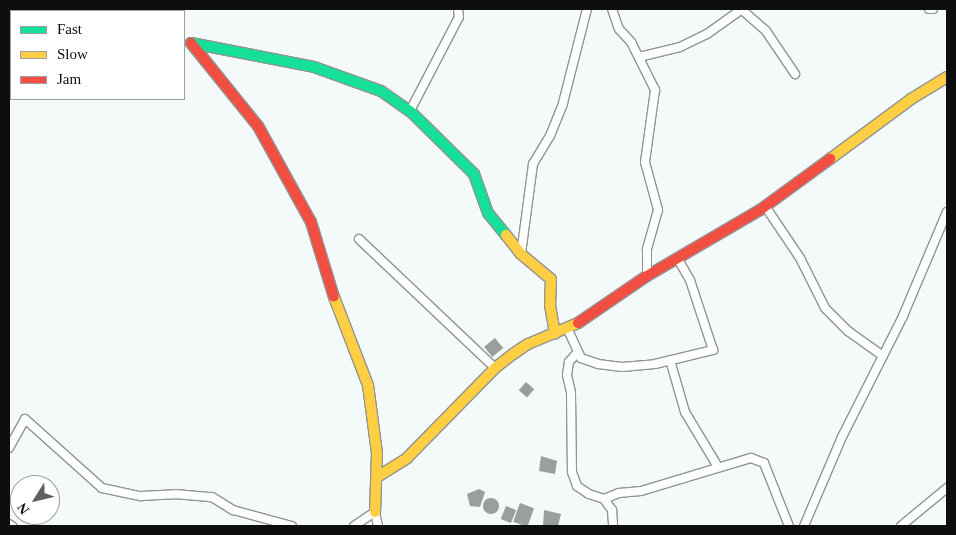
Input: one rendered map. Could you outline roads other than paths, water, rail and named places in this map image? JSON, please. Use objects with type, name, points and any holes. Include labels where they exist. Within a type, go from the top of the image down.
[{"type":"street","points":[[410,111],[459,17],[458,9]]},
{"type":"street","points":[[520,254],[533,164],[550,136],[563,103],[587,9]]},
{"type":"street","points":[[612,9],[619,29],[649,73],[656,101],[645,162],[649,186],[658,201],[656,218],[647,249],[647,276]]},
{"type":"street","points":[[639,57],[680,46],[708,34],[741,9],[766,31],[795,74]]},
{"type":"street","points":[[378,526],[376,512],[378,477],[373,411],[368,385],[327,280],[304,206],[258,126],[191,43],[314,67],[381,91],[410,111],[474,174],[488,213],[520,254],[551,279],[550,305],[555,334]]},
{"type":"street","points":[[378,477],[407,458],[495,368],[528,344],[568,330],[647,276],[765,206],[911,99],[947,77]]},
{"type":"street","points":[[765,206],[800,258],[825,308],[848,331],[883,356]]},
{"type":"street","points":[[804,526],[842,437],[883,356],[947,212]]},
{"type":"street","points":[[359,239],[495,368]]},
{"type":"street","points":[[568,330],[581,358],[598,364],[622,367],[670,360],[713,350],[690,280],[678,259]]},
{"type":"street","points":[[577,352],[569,362],[567,376],[571,394],[572,472],[577,486],[589,494],[604,499],[612,510],[613,526]]},
{"type":"street","points":[[670,360],[685,412],[718,467]]},
{"type":"street","points":[[9,448],[26,419],[102,488],[141,496],[175,494],[212,497],[233,510],[292,526]]},
{"type":"street","points":[[604,499],[619,493],[641,491],[751,458],[764,463],[789,526]]},
{"type":"street","points":[[901,526],[947,488]]},
{"type":"street","points":[[354,526],[376,512]]}]
